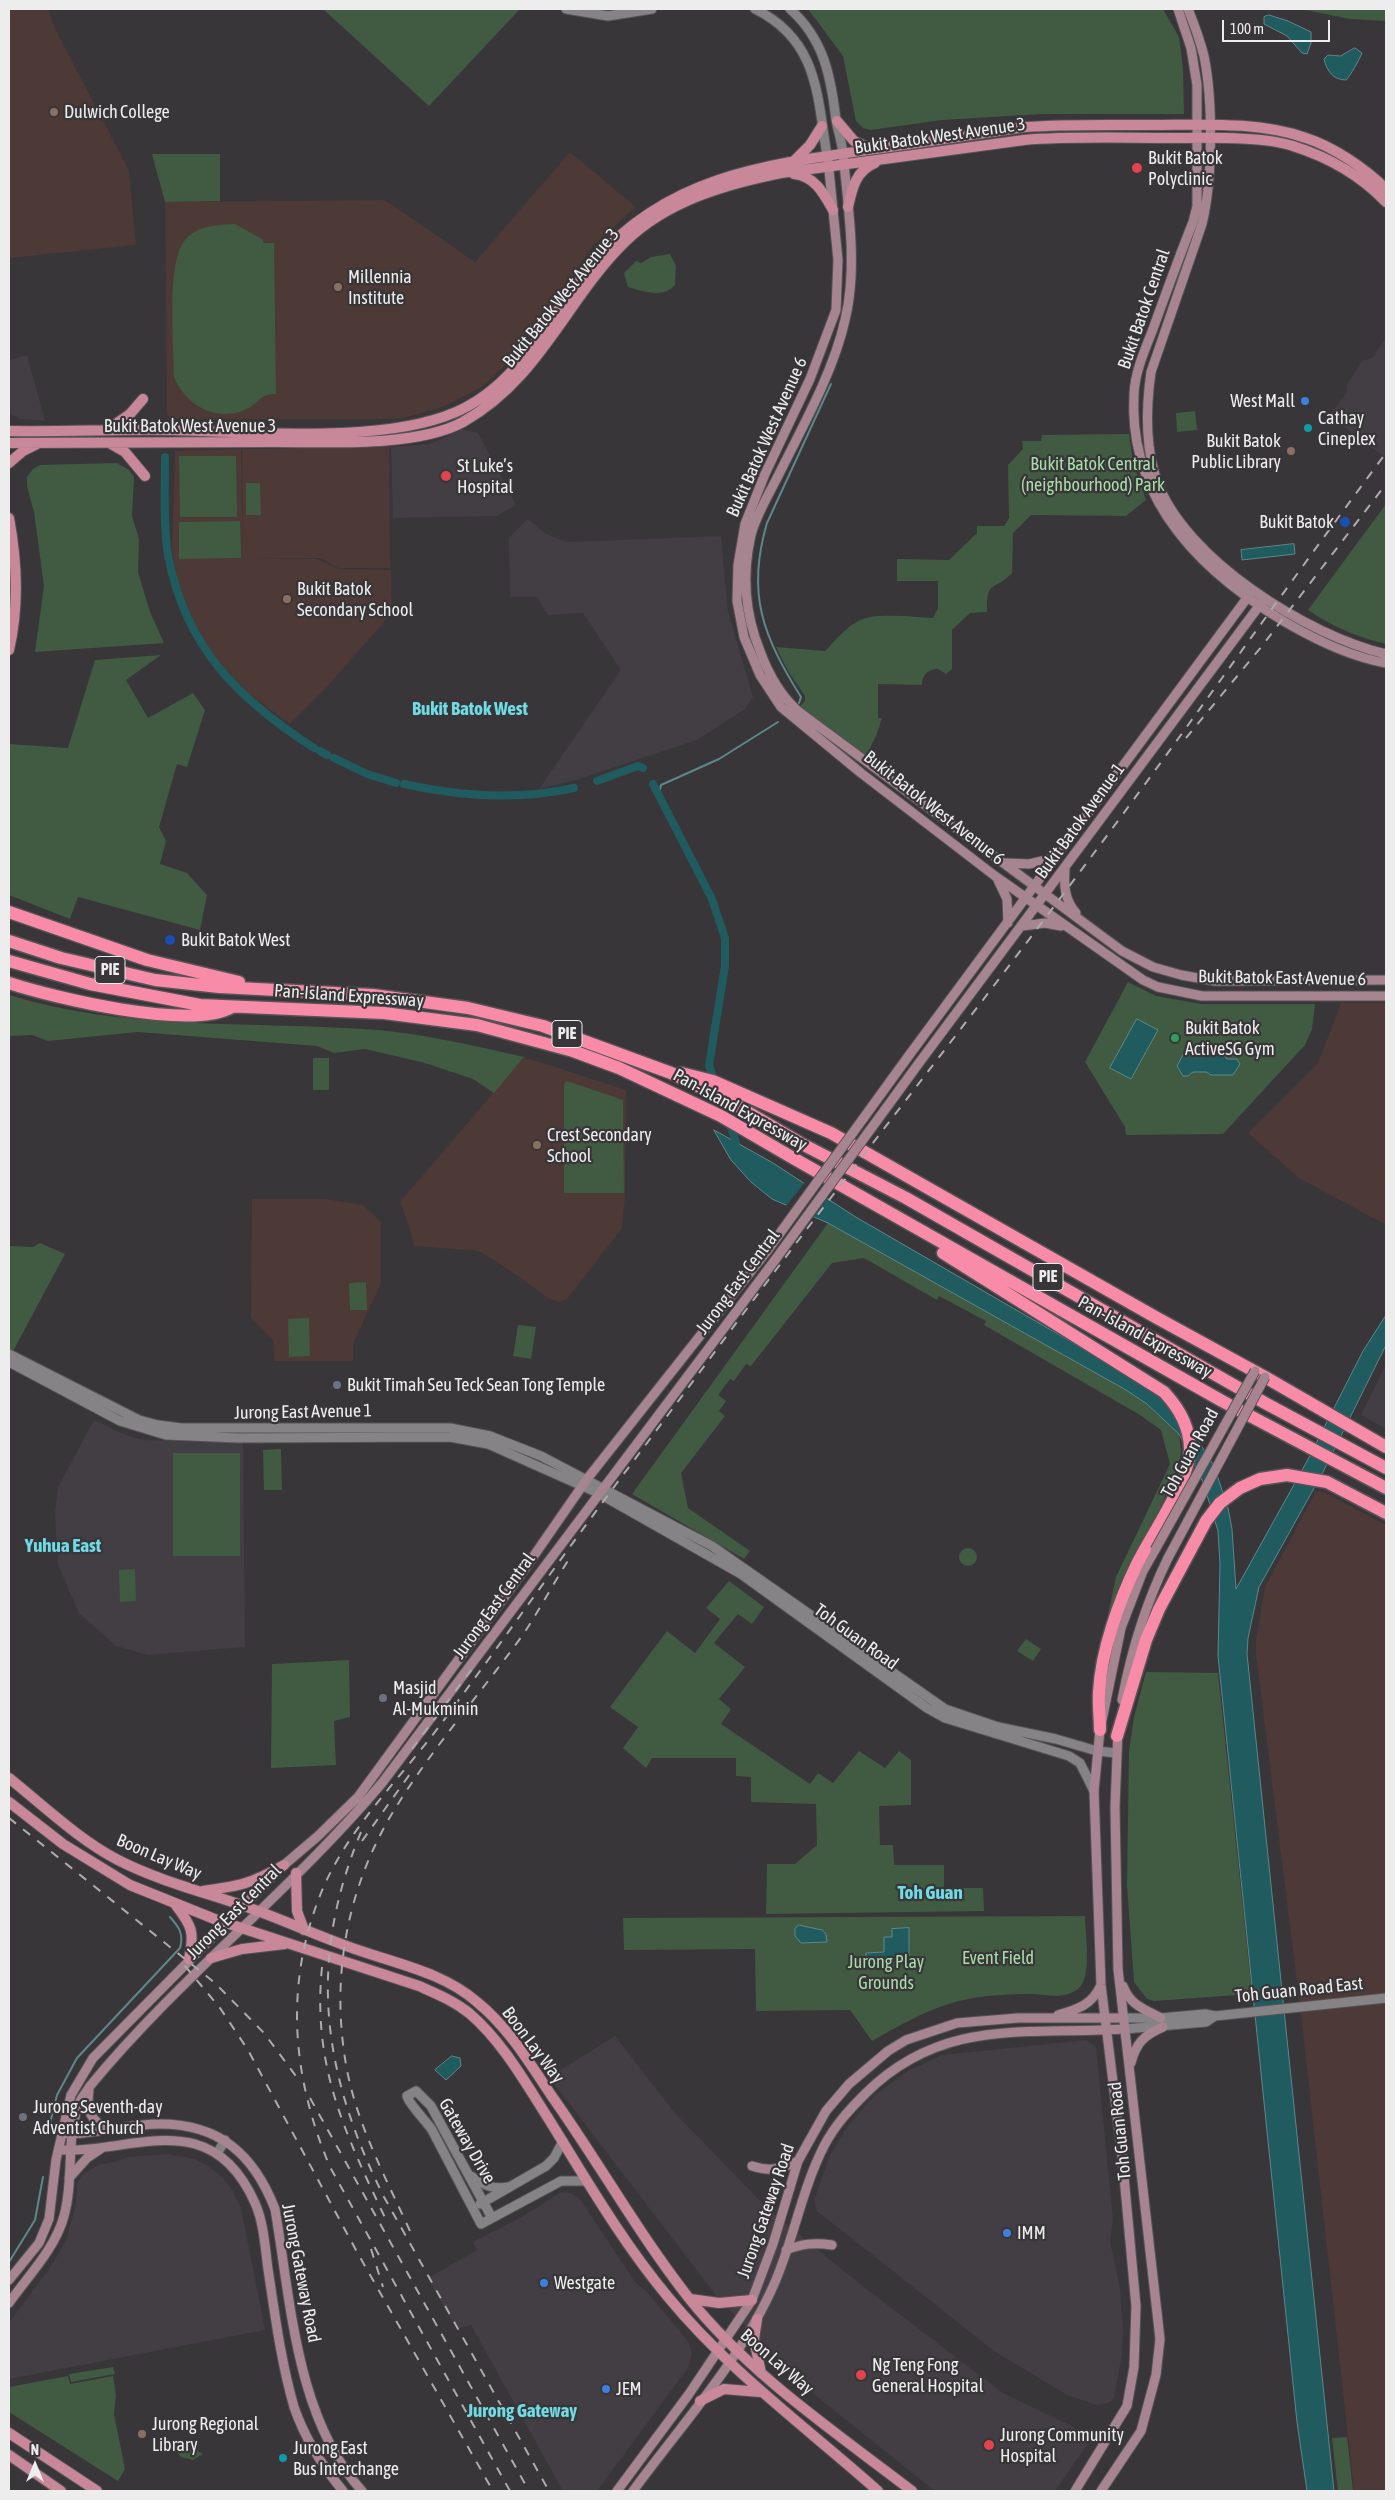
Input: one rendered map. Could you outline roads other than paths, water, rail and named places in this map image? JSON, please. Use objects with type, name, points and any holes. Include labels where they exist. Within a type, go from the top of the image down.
[{"type":"highway","points":[[9,912],[147,960],[237,982],[296,986],[308,991]]},
{"type":"highway","name":"Pan-Island Expressway","points":[[11,942],[61,958],[155,980],[219,987],[373,995],[468,1008],[543,1026],[671,1073],[685,1073],[716,1087],[728,1101],[992,1246],[1340,1444],[1386,1468]]},
{"type":"highway","name":"Pan-Island Expressway","points":[[9,961],[90,984],[200,1005],[384,1013],[477,1024],[573,1051],[619,1068],[721,1116],[1308,1448],[1335,1460],[1386,1488]]},
{"type":"highway","points":[[9,983],[80,1003],[151,1013],[216,1015],[232,1007]]},
{"type":"highway","points":[[716,1087],[831,1133],[1386,1447]]},
{"type":"highway","points":[[879,1207],[943,1252],[1164,1392],[1177,1406],[1188,1430],[1190,1450],[1185,1471],[1137,1565],[1108,1641],[1099,1691],[1100,1730]]},
{"type":"highway","points":[[1117,1736],[1146,1640],[1159,1610],[1196,1540],[1220,1503],[1240,1488],[1260,1479],[1287,1475],[1327,1482],[1381,1511]]},
{"type":"main road","name":"Bukit Batok Central","points":[[1178,9],[1191,48],[1197,85],[1196,212],[1140,364],[1134,392],[1135,419],[1141,458],[1147,480],[1160,506],[1192,550],[1248,598],[1303,633],[1333,647],[1386,663]]},
{"type":"main road","name":"Bukit Batok Central","points":[[1188,9],[1205,64],[1209,138],[1204,215],[1151,372],[1148,397],[1148,430],[1157,480],[1174,513],[1206,551],[1223,567],[1265,598],[1314,628],[1343,642],[1386,654]]},
{"type":"main road","points":[[837,121],[854,142],[873,149]]},
{"type":"main road","points":[[1198,125],[1279,130],[1308,138],[1369,173],[1386,189]]},
{"type":"main road","name":"Bukit Batok West Avenue 3","points":[[9,431],[106,430],[314,433],[365,431],[416,425],[456,413],[496,387],[524,359],[594,261],[639,219],[665,201],[700,187],[745,172],[794,160],[1041,126],[1198,125]]},
{"type":"main road","points":[[794,160],[810,145],[822,126]]},
{"type":"main road","name":"Bukit Batok West Avenue 3","points":[[9,443],[386,440],[426,434],[460,423],[480,411],[533,363],[602,270],[628,239],[657,217],[699,196],[743,181],[781,173],[883,161],[1024,140],[1058,138],[1198,138]]},
{"type":"main road","points":[[1198,138],[1292,146],[1321,156],[1348,171],[1364,182],[1386,202]]},
{"type":"main road","name":"Bukit Batok West Avenue 6","points":[[843,154],[848,207],[850,280],[845,321],[825,376],[755,524],[746,569],[746,603],[749,619],[769,671],[793,706],[1001,862],[1035,885]]},
{"type":"main road","name":"Bukit Batok West Avenue 6","points":[[827,156],[838,260],[836,310],[810,379],[745,524],[738,565],[737,601],[741,625],[760,675],[781,707],[861,773],[995,876],[1026,897]]},
{"type":"main road","points":[[848,207],[857,179],[868,166],[883,161]]},
{"type":"main road","points":[[781,173],[800,175],[813,181],[820,188],[833,210]]},
{"type":"main road","points":[[106,430],[130,414],[143,399]]},
{"type":"main road","points":[[9,422],[23,431]]},
{"type":"main road","points":[[9,463],[23,451],[40,442]]},
{"type":"main road","points":[[110,443],[125,452],[145,476]]},
{"type":"main road","points":[[9,518],[15,550],[15,602],[9,650]]},
{"type":"main road","name":"Bukit Batok Avenue 1","points":[[910,1054],[1254,590]]},
{"type":"main road","name":"Bukit Batok Avenue 1","points":[[919,1063],[1038,906],[1265,598]]},
{"type":"main road","points":[[1001,862],[1021,865],[1056,858]]},
{"type":"main road","points":[[1065,869],[1066,894],[1071,907],[1082,921]]},
{"type":"main road","points":[[995,876],[1003,887],[1007,899],[1008,924]]},
{"type":"main road","name":"Bukit Batok East Avenue 6","points":[[1035,885],[1126,953],[1152,967],[1181,976],[1215,981],[1386,980]]},
{"type":"main road","name":"Bukit Batok East Avenue 6","points":[[1026,897],[1066,928],[1143,980],[1166,989],[1202,996],[1386,996]]},
{"type":"main road","points":[[1022,926],[1045,923],[1066,928]]},
{"type":"main road","name":"Jurong East Central","points":[[9,2280],[39,2243],[46,2228],[54,2193],[58,2150],[71,2095],[93,2058],[284,1865],[318,1836],[358,1797],[584,1482],[767,1251],[910,1054]]},
{"type":"main road","name":"Jurong East Central","points":[[9,2303],[58,2232],[64,2216],[72,2134],[78,2105],[90,2086],[240,1928],[344,1829],[382,1783],[600,1490],[775,1260],[919,1063]]},
{"type":"main road","name":"Toh Guan Road","points":[[1075,2491],[1127,2406],[1134,2367],[1136,2342],[1136,2306],[1122,2155],[1105,2030],[1101,1985],[1094,1791],[1100,1730],[1121,1628],[1143,1571],[1260,1374]]},
{"type":"main road","name":"Toh Guan Road","points":[[1101,2491],[1141,2431],[1156,2375],[1160,2339],[1118,1969],[1117,1736],[1132,1656],[1158,1578],[1260,1374]]},
{"type":"main road","name":"Boon Lay Way","points":[[9,1778],[82,1837],[118,1860],[199,1892],[244,1906],[304,1930],[434,1976],[455,1986],[477,2001],[502,2026],[521,2050],[585,2142],[651,2247],[690,2299],[736,2350],[761,2374],[912,2491]]},
{"type":"main road","name":"Boon Lay Way","points":[[9,1802],[62,1844],[111,1874],[174,1904],[226,1924],[419,1986],[447,1998],[469,2014],[491,2035],[512,2062],[587,2181],[668,2297],[728,2364],[878,2491]]},
{"type":"main road","points":[[199,1892],[255,1882],[284,1865]]},
{"type":"main road","points":[[296,1873],[297,1911],[304,1930]]},
{"type":"main road","points":[[174,1904],[190,1922],[192,1946],[189,1959]]},
{"type":"main road","points":[[211,1958],[242,1949],[288,1944]]},
{"type":"main road","points":[[1118,1969],[1127,1997],[1162,2022],[1139,2042],[1130,2068]]},
{"type":"main road","points":[[1051,2018],[1091,2002],[1101,1985]]},
{"type":"main road","name":"Jurong Gateway Road","points":[[617,2491],[680,2407],[752,2300],[773,2244],[798,2161],[808,2140],[826,2111],[849,2084],[888,2051],[906,2040],[957,2023],[1051,2018],[1124,2018]]},
{"type":"main road","points":[[978,2021],[984,2026],[982,2035]]},
{"type":"main road","name":"Jurong Gateway Road","points":[[633,2491],[728,2364],[757,2319],[775,2281],[823,2148],[844,2114],[885,2074],[913,2057],[960,2038],[1015,2031],[1125,2029]]},
{"type":"main road","points":[[90,2086],[87,2106],[91,2117],[98,2124],[111,2130]]},
{"type":"main road","name":"Jurong Gateway Road","points":[[61,2135],[159,2124],[186,2125],[225,2140],[257,2172],[267,2189],[275,2209],[299,2350],[312,2402],[325,2439],[362,2491]]},
{"type":"main road","name":"Jurong Gateway Road","points":[[58,2150],[103,2148],[157,2141],[179,2141],[196,2145],[217,2154],[239,2174],[256,2205],[283,2358],[296,2412],[319,2457],[343,2491]]},
{"type":"main road","points":[[69,2178],[87,2158],[103,2148]]},
{"type":"main road","points":[[752,2166],[764,2170],[779,2169],[798,2161]]},
{"type":"main road","points":[[786,2250],[817,2242],[832,2246]]},
{"type":"main road","points":[[668,2297],[676,2294],[680,2285]]},
{"type":"main road","points":[[690,2299],[719,2303],[752,2300]]},
{"type":"main road","points":[[757,2319],[754,2339],[761,2374]]},
{"type":"main road","points":[[700,2400],[724,2389],[742,2389],[761,2393]]},
{"type":"main road","points":[[9,2433],[97,2491]]},
{"type":"main road","points":[[848,2464],[848,2453],[855,2446]]},
{"type":"main road","points":[[9,2455],[61,2491]]},
{"type":"street","points":[[566,9],[608,16],[652,9]]},
{"type":"street","name":"Bukit Batok West Avenue 6","points":[[755,9],[784,26],[807,57],[815,84],[827,156]]},
{"type":"street","name":"Bukit Batok West Avenue 6","points":[[790,9],[805,24],[820,48],[832,81],[843,154]]},
{"type":"street","name":"Jurong East Avenue 1","points":[[9,1354],[131,1416],[158,1425],[181,1428],[245,1429],[450,1428],[481,1434],[523,1448],[600,1490]]},
{"type":"street","name":"Jurong East Avenue 1","points":[[9,1362],[112,1417],[155,1433],[237,1438],[391,1436],[470,1439],[584,1482]]},
{"type":"street","name":"Toh Guan Road","points":[[600,1490],[712,1546],[945,1709],[975,1720],[1056,1739],[1097,1751],[1116,1754]]},
{"type":"street","name":"Toh Guan Road","points":[[600,1490],[741,1574],[928,1708],[945,1718],[1069,1756],[1080,1763],[1094,1791]]},
{"type":"street","name":"Toh Guan Road East","points":[[1125,2029],[1205,2014],[1214,2016],[1292,2006],[1386,1998]]},
{"type":"street","name":"Toh Guan Road East","points":[[1124,2018],[1162,2022]]},
{"type":"street","name":"Gateway Drive","points":[[416,2091],[431,2106],[470,2175],[492,2218],[481,2224],[432,2130],[423,2116],[407,2101],[407,2096],[410,2092],[416,2091]]},
{"type":"street","points":[[217,2154],[225,2140]]},
{"type":"street","name":"Gateway Drive","points":[[473,2208],[546,2166],[554,2158],[563,2142]]},
{"type":"street","points":[[225,2160],[235,2148]]},
{"type":"street","points":[[470,2175],[484,2185],[493,2188],[514,2186]]},
{"type":"street","points":[[492,2218],[561,2181],[587,2181]]},
{"type":"water","points":[[1269,15],[1288,21],[1311,32],[1311,43],[1307,54],[1302,53],[1287,36],[1264,24],[1264,17]]},
{"type":"water","points":[[1355,48],[1362,53],[1348,78],[1341,80],[1334,77],[1324,59],[1328,55],[1340,56]]},
{"type":"water","points":[[1294,544],[1295,554],[1242,560],[1241,550]]},
{"type":"water","points":[[1137,1019],[1158,1030],[1131,1079],[1110,1068]]},
{"type":"water","points":[[1220,1050],[1227,1059],[1237,1059],[1240,1064],[1233,1075],[1211,1075],[1206,1072],[1193,1072],[1188,1076],[1183,1076],[1177,1066],[1184,1053]]},
{"type":"water","points":[[714,1130],[773,1163],[854,1216],[1151,1388],[1191,1429],[1214,1466],[1228,1508],[1232,1529],[1236,1589],[1306,1463],[1363,1351],[1386,1315],[1386,1345],[1323,1472],[1259,1587],[1248,1638],[1247,1654],[1334,2491],[1307,2491],[1297,2422],[1218,1656],[1220,1564],[1218,1531],[1203,1482],[1179,1434],[1147,1404],[1126,1390],[828,1223],[772,1199],[751,1182],[731,1160]]},
{"type":"water","points":[[799,1925],[822,1930],[826,1934],[827,1942],[801,1943],[795,1936],[795,1929]]},
{"type":"water","points":[[909,1928],[909,1962],[866,1962],[866,1953],[884,1952],[884,1937],[892,1937],[892,1929]]},
{"type":"water","points":[[452,2056],[460,2058],[461,2066],[446,2080],[435,2070]]},
{"type":"waterway","points":[[799,703],[801,697],[768,634],[762,614],[758,572],[767,523],[831,384]]},
{"type":"waterway","points":[[165,457],[166,543],[176,588],[187,617],[202,644],[219,668],[239,690],[262,710],[314,748]]},
{"type":"waterway","points":[[659,794],[661,785],[719,759],[778,722]]},
{"type":"waterway","points":[[320,751],[327,755]]},
{"type":"waterway","points":[[334,758],[367,774],[396,783]]},
{"type":"waterway","points":[[597,781],[638,766],[643,768]]},
{"type":"waterway","points":[[404,784],[467,794],[489,795],[532,794],[574,788]]},
{"type":"waterway","points":[[653,784],[712,899],[725,938],[725,966],[709,1065],[715,1083]]},
{"type":"waterway","points":[[720,1096],[736,1142]]},
{"type":"waterway","points":[[50,2123],[57,2095],[77,2058],[180,1948],[180,1931],[170,1917]]},
{"type":"waterway","points":[[9,2262],[35,2220],[43,2177]]},
{"type":"railway","points":[[510,2491],[330,2167],[317,2133],[307,2099],[297,2031],[301,1962],[309,1927],[321,1893],[345,1847],[375,1805],[441,1724],[767,1281],[1097,849],[1386,453]]},
{"type":"railway","points":[[1186,738],[1262,646],[1386,484]]},
{"type":"railway","points":[[410,2231],[365,2132],[347,2070],[340,2003],[346,1936],[353,1904],[377,1842],[407,1789],[522,1636],[569,1559]]},
{"type":"railway","points":[[412,1749],[472,1669]]},
{"type":"railway","points":[[362,1841],[410,1774]]},
{"type":"railway","points":[[9,1818],[215,1983],[264,2033],[301,2083]]},
{"type":"railway","points":[[361,1832],[344,1880],[333,1926],[328,1972],[329,2017],[335,2061],[347,2106],[363,2151],[384,2197],[549,2491]]},
{"type":"railway","points":[[185,1966],[220,2008],[248,2050],[357,2252],[493,2491]]},
{"type":"railway","points":[[322,1967],[320,2003],[322,2037],[327,2069],[346,2130],[388,2224]]},
{"type":"railway","points":[[310,2098],[529,2491]]},
{"type":"railway","points":[[371,2249],[383,2287]]},
{"type":"place","name":"Dulwich College","points":[[54,112]]},
{"type":"place","name":"Bukit Batok Polyclinic","points":[[1137,168]]},
{"type":"place","name":"Millennia Institute","points":[[338,287]]},
{"type":"place","name":"West Mall","points":[[1305,401]]},
{"type":"place","name":"Cathay Cineplex","points":[[1308,428]]},
{"type":"place","name":"Bukit Batok Public Library","points":[[1291,451]]},
{"type":"place","name":"St Luke’s Hospital","points":[[446,476]]},
{"type":"place","name":"Bukit Batok","points":[[1345,522]]},
{"type":"place","name":"Bukit Batok Secondary School","points":[[287,599]]},
{"type":"place","name":"Bukit Batok West","points":[[170,940]]},
{"type":"place","name":"Bukit Batok ActiveSG Gym","points":[[1175,1038]]},
{"type":"place","name":"Crest Secondary School","points":[[537,1145]]},
{"type":"place","name":"Bukit Timah Seu Teck Sean Tong Temple","points":[[337,1385]]},
{"type":"place","name":"Masjid Al-Mukminin","points":[[383,1698]]},
{"type":"place","name":"Jurong Seventh-day Adventist Church","points":[[23,2117]]},
{"type":"place","name":"IMM","points":[[1007,2233]]},
{"type":"place","name":"Westgate","points":[[544,2283]]},
{"type":"place","name":"Ng Teng Fong General Hospital","points":[[861,2375]]},
{"type":"place","name":"JEM","points":[[606,2389]]},
{"type":"place","name":"Jurong Regional Library","points":[[142,2434]]},
{"type":"place","name":"Jurong Community Hospital","points":[[989,2445]]},
{"type":"place","name":"Jurong East Bus Interchange","points":[[283,2458]]},
{"type":"district","name":"Bukit Batok West","points":[[470,709]]},
{"type":"district","name":"Yuhua East","points":[[63,1546]]},
{"type":"district","name":"Toh Guan","points":[[930,1893]]},
{"type":"district","name":"Jurong Gateway","points":[[522,2411]]},
{"type":"park label","name":"Bukit Batok Central (neighbourhood) Park","points":[[1093,474]]},
{"type":"park label","name":"Event Field","points":[[998,1958]]},
{"type":"park label","name":"Jurong Play Grounds","points":[[886,1972]]}]
